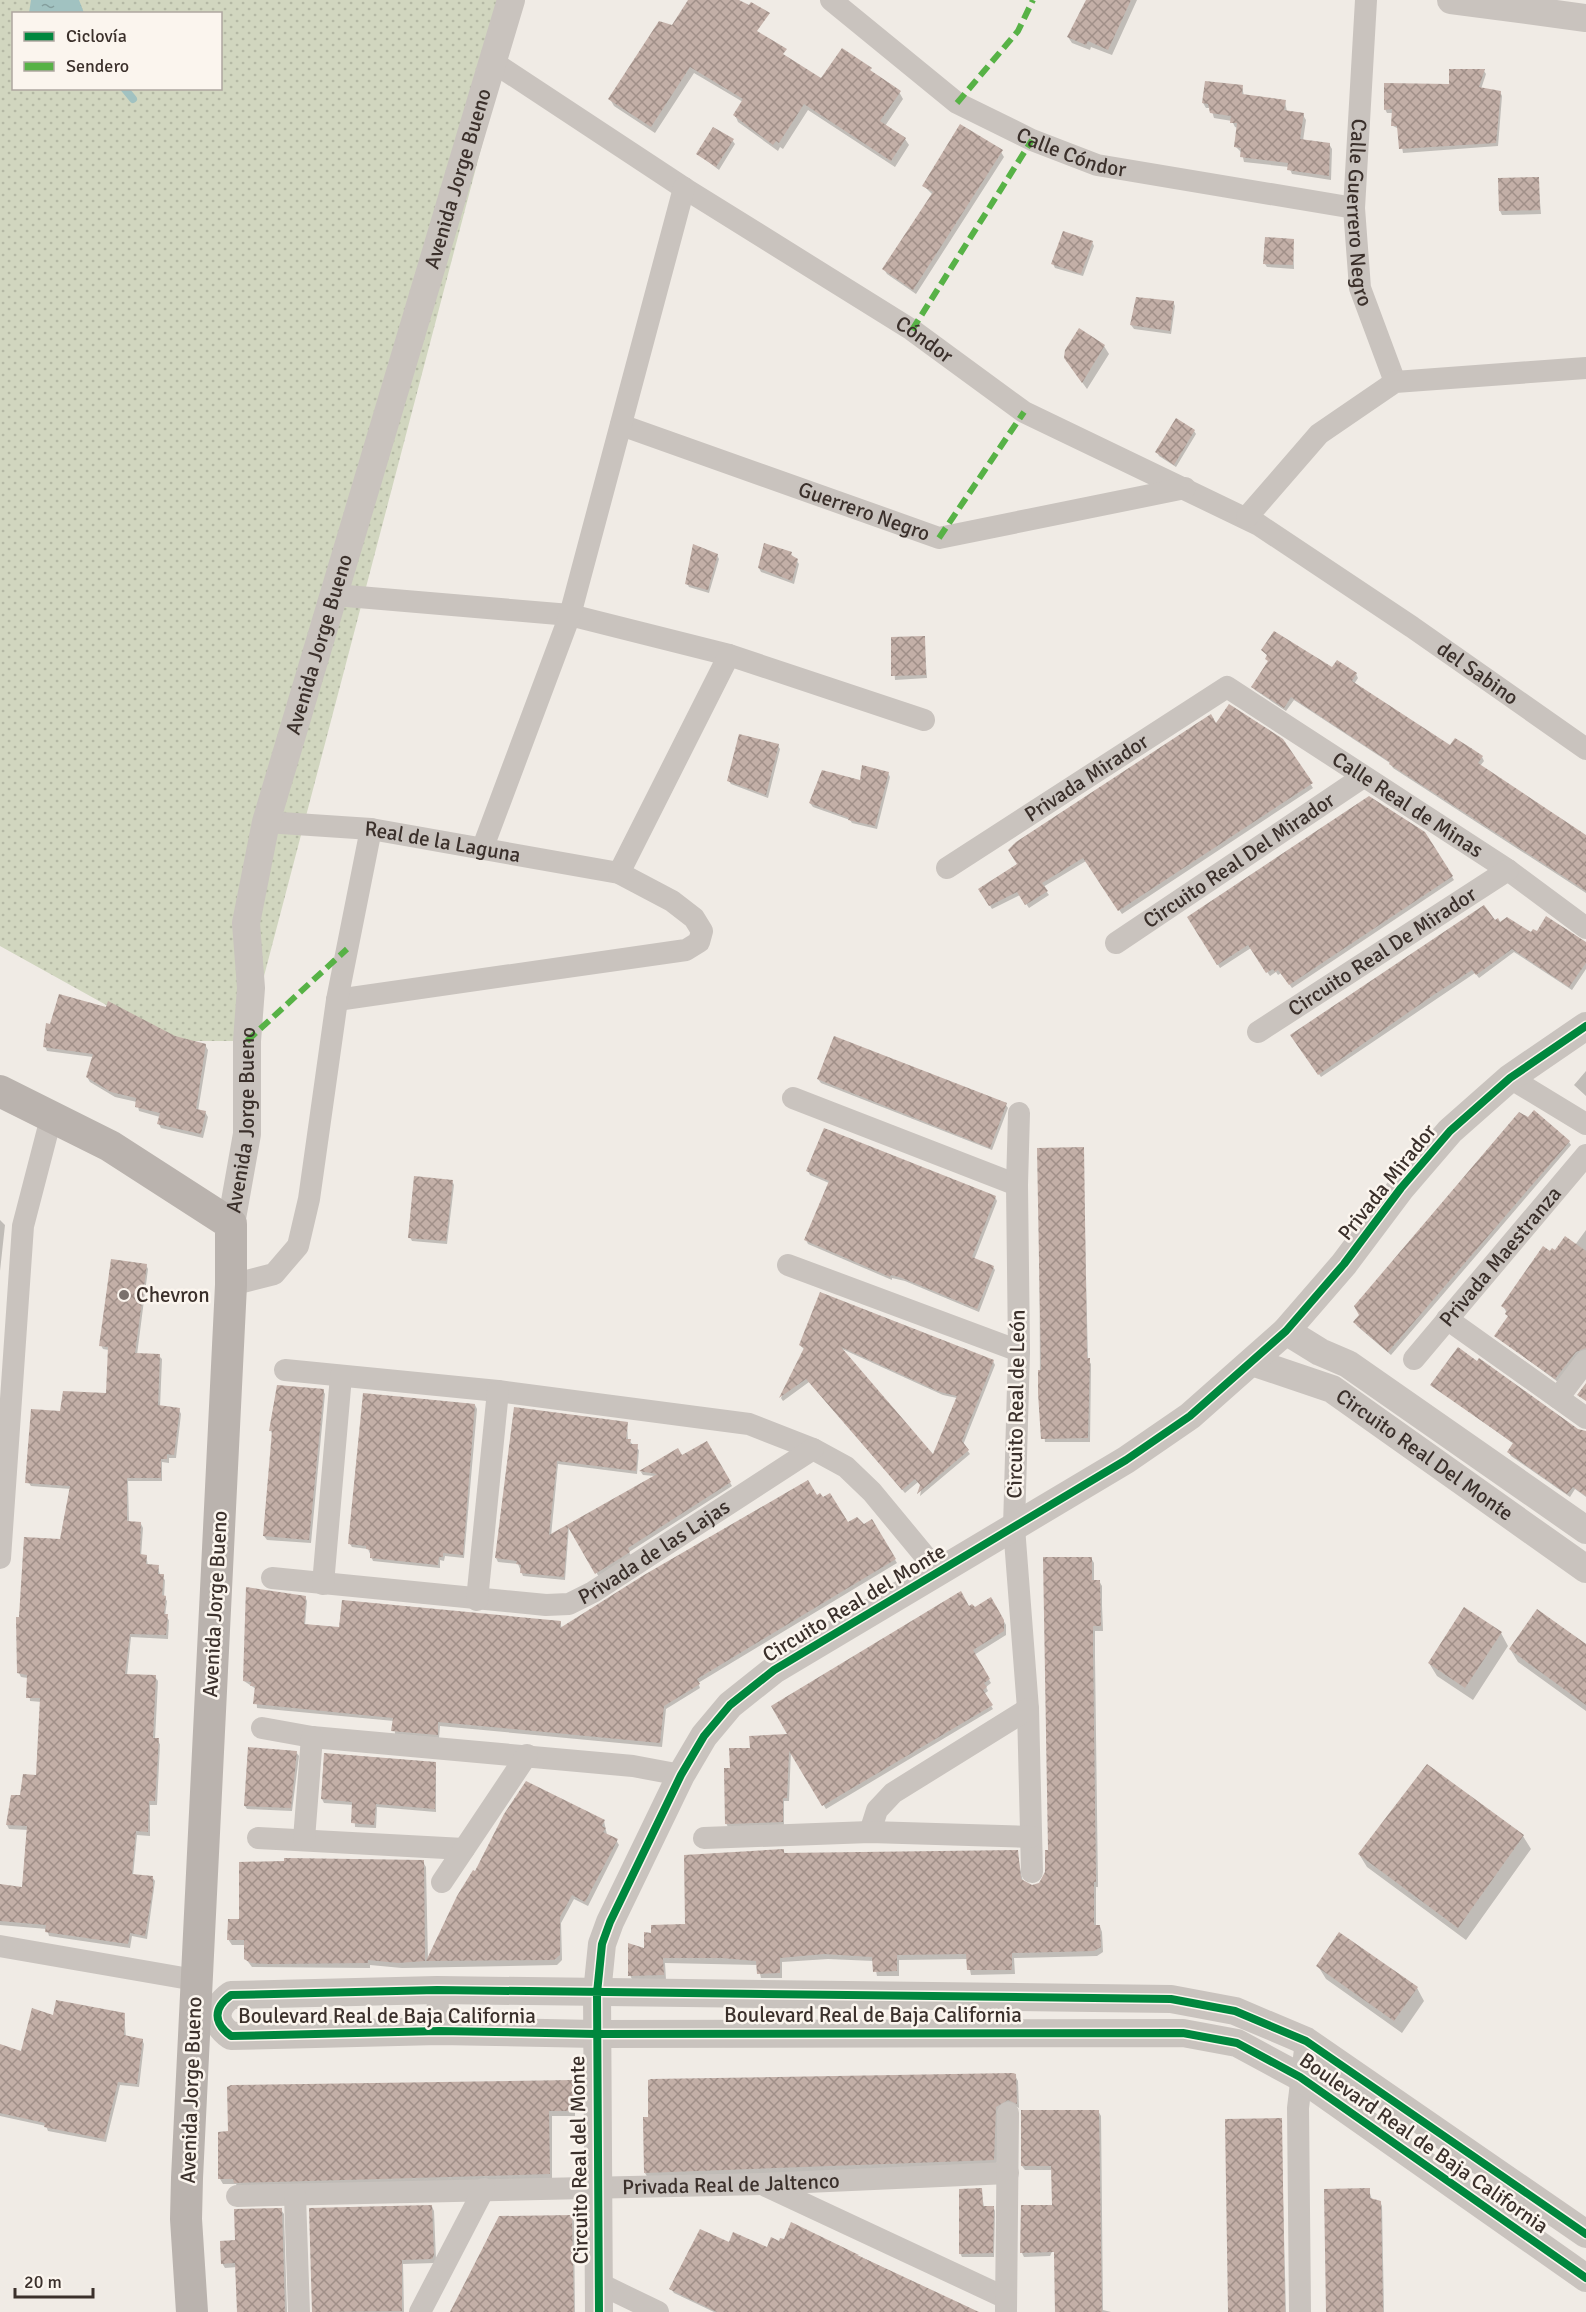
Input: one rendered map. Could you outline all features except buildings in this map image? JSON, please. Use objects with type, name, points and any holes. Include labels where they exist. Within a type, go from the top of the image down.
[{"type":"main road","points":[[0,1091],[110,1146],[231,1224]]},
{"type":"main road","name":"Avenida Jorge Bueno","points":[[192,2312],[186,2219],[195,1980],[231,1285],[231,1224]]},
{"type":"street","name":"Avenida Jorge Bueno","points":[[231,1224],[247,1134],[247,1041],[251,988],[246,923],[266,822],[512,0]]},
{"type":"street","name":"Calle Cóndor","points":[[831,0],[957,103],[1032,140],[1097,165],[1354,208]]},
{"type":"street","name":"Calle Guerrero Negro","points":[[1366,0],[1354,208],[1360,288],[1395,382]]},
{"type":"street","points":[[1451,0],[1586,18]]},
{"type":"street","name":"Cóndor","points":[[493,62],[684,188],[912,330],[1024,412],[1247,517],[1368,597]]},
{"type":"street","points":[[483,847],[570,615],[684,188]]},
{"type":"street","points":[[1247,517],[1319,435],[1395,382],[1586,368]]},
{"type":"street","name":"Guerrero Negro","points":[[621,425],[939,538],[1185,488]]},
{"type":"street","points":[[335,595],[570,615],[729,655],[924,720]]},
{"type":"street","name":"del Sabino","points":[[1368,597],[1586,749]]},
{"type":"street","points":[[619,873],[729,655]]},
{"type":"street","name":"Calle Real de Minas","points":[[1227,687],[1508,870],[1586,928]]},
{"type":"street","name":"Privada Mirador","points":[[947,868],[1227,687]]},
{"type":"street","name":"Circuito Real Del Mirador","points":[[1116,944],[1363,777]]},
{"type":"street","name":"Real de la Laguna","points":[[266,822],[371,829],[483,847],[619,873],[672,901],[694,918],[702,931],[699,942],[686,950],[337,1000]]},
{"type":"street","points":[[231,1285],[274,1274],[298,1246],[309,1199],[337,1000],[371,829]]},
{"type":"street","name":"Circuito Real De Mirador","points":[[1258,1032],[1508,870]]},
{"type":"street","name":"Privada Mirador","points":[[1286,1331],[1344,1264],[1401,1188],[1450,1131],[1510,1078],[1586,1026]]},
{"type":"street","points":[[1510,1078],[1586,1124]]},
{"type":"street","points":[[794,1098],[1017,1185]]},
{"type":"street","name":"Circuito Real de León","points":[[1019,1113],[1017,1185],[1020,1351],[1014,1527],[1029,1709],[1032,1872]]},
{"type":"street","points":[[0,1558],[23,1226],[51,1118]]},
{"type":"street","name":"Privada Maestranza","points":[[1414,1359],[1586,1155]]},
{"type":"street","points":[[788,1265],[1020,1351]]},
{"type":"street","points":[[1447,1319],[1586,1418]]},
{"type":"street","name":"Circuito Real del Monte","points":[[599,2312],[596,2034],[602,1944],[610,1922],[681,1775],[704,1736],[730,1705],[774,1670],[1126,1460],[1190,1416],[1286,1331]]},
{"type":"street","name":"Circuito Real Del Monte","points":[[1286,1331],[1320,1353],[1348,1364],[1586,1530]]},
{"type":"street","points":[[1558,1398],[1586,1361]]},
{"type":"street","name":"Circuito Real Del Monte","points":[[1252,1362],[1332,1389],[1586,1569]]},
{"type":"street","points":[[285,1370],[498,1391],[749,1424],[813,1449],[846,1467],[872,1492],[939,1573]]},
{"type":"street","points":[[322,1584],[341,1376]]},
{"type":"street","points":[[477,1600],[498,1391]]},
{"type":"street","name":"Privada de las Lajas","points":[[272,1578],[477,1600],[546,1605],[569,1604],[593,1592],[813,1449]]},
{"type":"street","points":[[870,1832],[877,1810],[893,1793],[1029,1709]]},
{"type":"street","points":[[262,1728],[312,1737],[633,1766],[681,1775]]},
{"type":"street","points":[[304,1839],[312,1737]]},
{"type":"street","points":[[442,1882],[527,1755]]},
{"type":"street","points":[[704,1838],[870,1832],[1031,1837]]},
{"type":"street","points":[[258,1838],[464,1849]]},
{"type":"street","points":[[0,1946],[195,1980]]},
{"type":"street","name":"Boulevard Real de Baja California","points":[[437,1990],[439,2031]]},
{"type":"street","name":"Boulevard Real de Baja California","points":[[1586,2234],[1306,2041],[1235,2011],[1171,1999],[1112,1996],[437,1990],[231,1995],[220,2002],[216,2016],[220,2028],[231,2036],[439,2031],[596,2034],[1115,2032],[1183,2033],[1237,2043],[1300,2077],[1586,2278]]},
{"type":"street","points":[[1112,1996],[1115,2032]]},
{"type":"street","points":[[1300,2312],[1300,2077],[1306,2041]]},
{"type":"street","points":[[762,2184],[1006,2305],[1008,2113]]},
{"type":"street","name":"Privada Real de Jaltenco","points":[[237,2196],[762,2184],[1008,2173]]},
{"type":"street","points":[[420,2312],[484,2189]]},
{"type":"street","points":[[295,2196],[299,2312]]},
{"type":"street","points":[[598,2283],[658,2312]]},
{"type":"green space","points":[[0,0],[520,0],[247,1041],[171,1041],[0,946]]},
{"type":"water","points":[[31,0],[79,0],[84,12],[29,12]]},
{"type":"waterway","points":[[126,90],[133,99]]},
{"type":"marked path","points":[[957,103],[1018,31],[1033,0]]},
{"type":"marked path","points":[[912,330],[1032,140]]},
{"type":"marked path","points":[[939,538],[1024,412]]},
{"type":"marked path","points":[[247,1041],[347,949]]},
{"type":"cycle path","points":[[599,2312],[597,1993],[602,1944],[610,1922],[681,1775],[704,1736],[730,1705],[774,1670],[1126,1460],[1190,1416],[1286,1331],[1344,1264],[1401,1188],[1450,1131],[1510,1078],[1586,1026]]},
{"type":"cycle path","points":[[1586,2234],[1306,2041],[1235,2011],[1171,1999],[437,1990],[231,1995],[218,2010],[218,2021],[231,2036],[439,2031],[596,2034],[1183,2033],[1237,2043],[1300,2077],[1586,2278]]},
{"type":"place","name":"Chevron","points":[[124,1295]]}]
